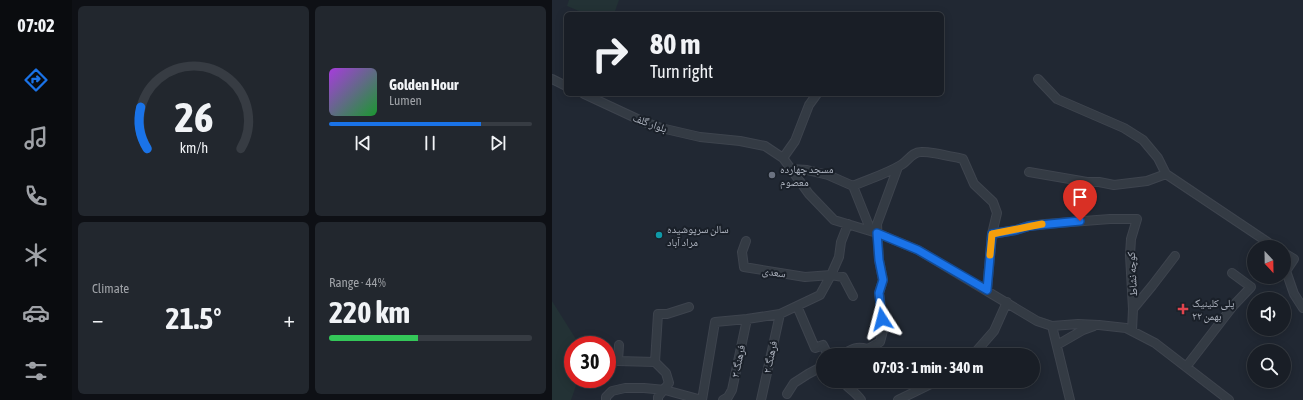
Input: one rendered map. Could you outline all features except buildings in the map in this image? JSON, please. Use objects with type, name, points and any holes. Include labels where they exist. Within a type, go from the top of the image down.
[{"type":"street","points":[[552,79],[564,85]]},
{"type":"street","points":[[1038,79],[1056,99],[1124,128],[1143,140],[1158,158],[1166,174],[1265,240]]},
{"type":"street","name":"بلوار گلف","points":[[588,96],[644,122],[700,137],[740,141],[765,146],[783,158]]},
{"type":"street","points":[[816,96],[809,106],[794,141],[783,158],[809,194],[834,220],[874,232],[918,250],[1038,321],[1052,326],[1078,324],[1126,328],[1154,342],[1229,400]]},
{"type":"street","points":[[853,186],[898,167],[906,162],[909,157],[920,152],[963,159],[974,184],[993,202],[997,213],[992,234],[987,290]]},
{"type":"street","points":[[874,232],[898,167]]},
{"type":"street","points":[[791,169],[828,174],[853,186],[874,232],[883,280],[879,293],[884,327],[880,342],[870,348]]},
{"type":"street","points":[[1029,172],[1114,185],[1147,181],[1166,174]]},
{"type":"street","name":"کوچه نشاط","points":[[992,234],[1045,224],[1110,219],[1137,219],[1131,239],[1130,254],[1133,308],[1132,331]]},
{"type":"street","points":[[606,400],[606,397],[612,391],[625,388],[644,388],[665,390],[702,400],[715,322],[780,314],[820,295],[839,257],[848,224]]},
{"type":"street","name":"سعدی","points":[[746,241],[742,252],[744,267],[805,277],[831,275]]},
{"type":"street","points":[[1133,308],[1175,256]]},
{"type":"street","points":[[1186,367],[1233,306],[1251,287],[1232,273]]},
{"type":"street","points":[[831,275],[843,277],[853,296]]},
{"type":"street","points":[[1291,284],[1294,294],[1303,308]]},
{"type":"street","points":[[979,348],[994,331],[1007,302]]},
{"type":"street","points":[[797,306],[816,348],[823,345],[824,348]]},
{"type":"street","points":[[655,362],[658,314],[667,314],[689,307]]},
{"type":"street","name":"فرهنگ ۲","points":[[761,400],[780,314]]},
{"type":"street","name":"فرهنگ ۳","points":[[724,400],[728,398],[732,390],[747,319]]},
{"type":"street","points":[[1057,345],[1083,330],[1099,325]]},
{"type":"street","points":[[1052,326],[1070,400]]},
{"type":"street","points":[[619,345],[618,361],[655,362],[666,373],[669,383],[658,397],[658,400]]},
{"type":"street","points":[[853,348],[864,348]]},
{"type":"street","points":[[787,394],[794,383],[816,370]]},
{"type":"street","points":[[848,388],[861,400]]},
{"type":"street","points":[[898,400],[923,388]]},
{"type":"shaded area","points":[[569,0],[619,0],[615,12],[581,12],[567,6]]},
{"type":"shaded area","points":[[552,301],[574,336],[564,336],[564,388],[575,388],[571,400],[552,400]]},
{"type":"slow traffic","points":[[990,255],[992,234],[1042,224]]},
{"type":"place","name":"مسجد چهارده معصوم","points":[[772,175]]},
{"type":"place","name":"سالن سرپوشیده مراد آباد","points":[[659,235]]},
{"type":"place","name":"پلی کلینیک ۲۲ بهمن","points":[[1183,309]]},
{"type":"route","points":[[882,319],[879,293],[883,280],[879,260],[877,233],[918,250],[987,290],[992,234],[1029,226],[1080,221]]}]
